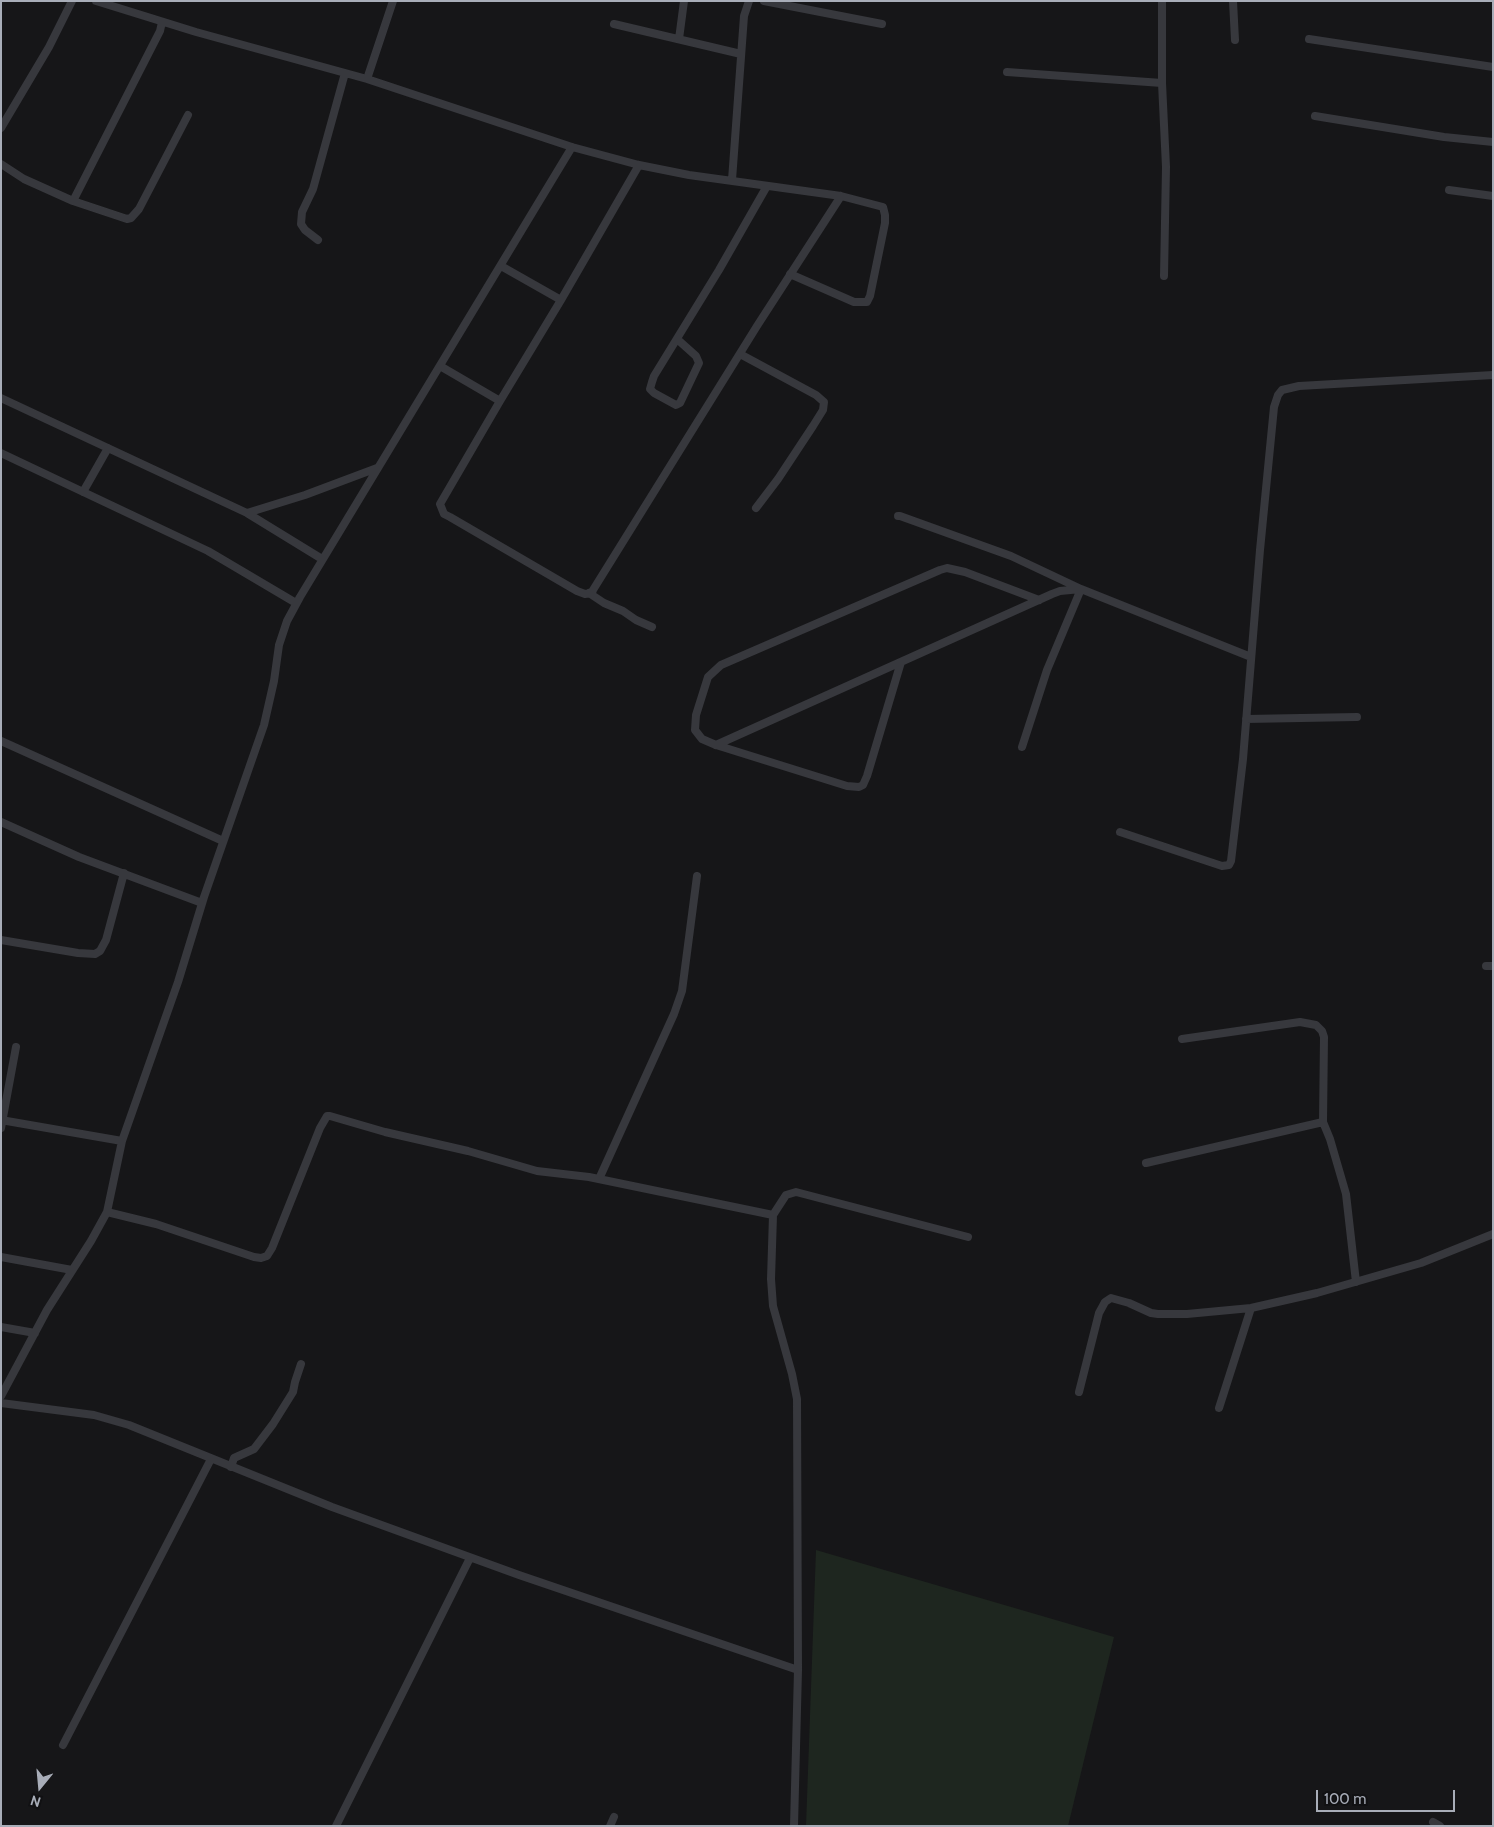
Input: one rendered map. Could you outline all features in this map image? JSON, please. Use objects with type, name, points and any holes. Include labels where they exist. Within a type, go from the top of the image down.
[{"type":"street","points":[[1,128],[49,47],[72,1]]},
{"type":"street","points":[[96,1],[162,22],[367,79],[572,146],[639,165],[689,175],[841,196],[880,206],[884,210],[885,223],[869,299],[863,302],[854,302],[790,274]]},
{"type":"street","points":[[367,79],[393,1]]},
{"type":"street","points":[[679,39],[684,1]]},
{"type":"street","points":[[732,180],[744,16],[748,1]]},
{"type":"street","points":[[764,1],[882,24]]},
{"type":"street","points":[[1162,1],[1162,82],[1166,168],[1164,276]]},
{"type":"street","points":[[1233,1],[1235,40]]},
{"type":"street","points":[[73,201],[160,31],[162,22]]},
{"type":"street","points":[[614,24],[741,54]]},
{"type":"street","points":[[1310,40],[1493,67]]},
{"type":"street","points":[[1008,72],[1162,82]]},
{"type":"street","points":[[318,240],[305,230],[301,224],[302,212],[313,189],[345,73]]},
{"type":"street","points":[[1,164],[24,179],[73,201],[121,217],[132,218],[139,210],[188,115]]},
{"type":"street","points":[[1315,116],[1493,142]]},
{"type":"street","points":[[1,1396],[35,1333],[107,1212],[122,1141],[178,982],[202,903],[264,725],[274,681],[279,644],[287,621],[322,559],[572,146]]},
{"type":"street","points":[[639,165],[562,300],[440,504],[444,514],[450,518],[585,594],[594,590],[790,274],[841,196]]},
{"type":"street","points":[[677,339],[696,356],[699,363],[678,404],[661,398],[650,389],[654,376],[767,186]]},
{"type":"street","points":[[1449,190],[1493,196]]},
{"type":"street","points":[[500,266],[562,300]]},
{"type":"street","points":[[740,354],[816,395],[824,402],[823,410],[813,426],[778,479],[756,508]]},
{"type":"street","points":[[440,366],[500,401]]},
{"type":"street","points":[[1120,832],[1222,866],[1229,865],[1232,858],[1246,719],[1260,540],[1274,407],[1282,390],[1300,386],[1493,375]]},
{"type":"street","points":[[1,398],[247,513],[322,559]]},
{"type":"street","points":[[82,492],[108,448]]},
{"type":"street","points":[[1,452],[208,551],[296,603]]},
{"type":"street","points":[[247,513],[305,495],[378,468]]},
{"type":"street","points":[[898,516],[1011,556],[1081,589],[1251,657]]},
{"type":"street","points":[[901,662],[867,776],[863,785],[859,787],[847,786],[716,745],[702,739],[696,730],[695,722],[708,677],[721,665],[940,570],[947,568],[966,572],[1038,600]]},
{"type":"street","points":[[716,745],[1038,600],[1060,591],[1081,589]]},
{"type":"street","points":[[1022,747],[1047,670],[1081,589]]},
{"type":"street","points":[[589,593],[604,603],[652,627]]},
{"type":"street","points":[[1246,719],[1357,717]]},
{"type":"street","points":[[1,740],[223,841]]},
{"type":"street","points":[[1,822],[79,857],[202,903]]},
{"type":"street","points":[[1,940],[78,953],[95,954],[100,951],[106,940],[124,873]]},
{"type":"street","points":[[599,1179],[674,1014],[682,990],[697,876]]},
{"type":"street","points":[[1182,1039],[1300,1022],[1316,1025],[1322,1031],[1324,1037],[1323,1122],[1346,1194],[1356,1282]]},
{"type":"street","points":[[16,1047],[2,1123],[122,1141]]},
{"type":"street","points":[[107,1212],[156,1224],[254,1257],[267,1256],[272,1248],[322,1123],[325,1118],[330,1116],[537,1171],[599,1179],[773,1215]]},
{"type":"street","points":[[1146,1162],[1323,1122]]},
{"type":"street","points":[[794,1826],[798,1670],[796,1387],[773,1306],[771,1279],[773,1215],[786,1195],[796,1192],[968,1237]]},
{"type":"street","points":[[1079,1392],[1099,1313],[1105,1302],[1111,1298],[1158,1314],[1251,1308],[1356,1282],[1443,1255],[1493,1234]]},
{"type":"street","points":[[1,1257],[72,1270]]},
{"type":"street","points":[[1219,1408],[1251,1308]]},
{"type":"street","points":[[1,1327],[35,1333]]},
{"type":"street","points":[[231,1467],[234,1458],[254,1448],[273,1424],[293,1392],[301,1364]]},
{"type":"street","points":[[1,1403],[94,1414],[129,1425],[332,1507],[470,1558],[798,1670]]},
{"type":"street","points":[[63,1745],[211,1459]]},
{"type":"street","points":[[336,1826],[470,1558]]},
{"type":"street","points":[[610,1826],[614,1817]]},
{"type":"shaded area","points":[[816,1550],[1114,1637],[1068,1826],[806,1826]]}]
